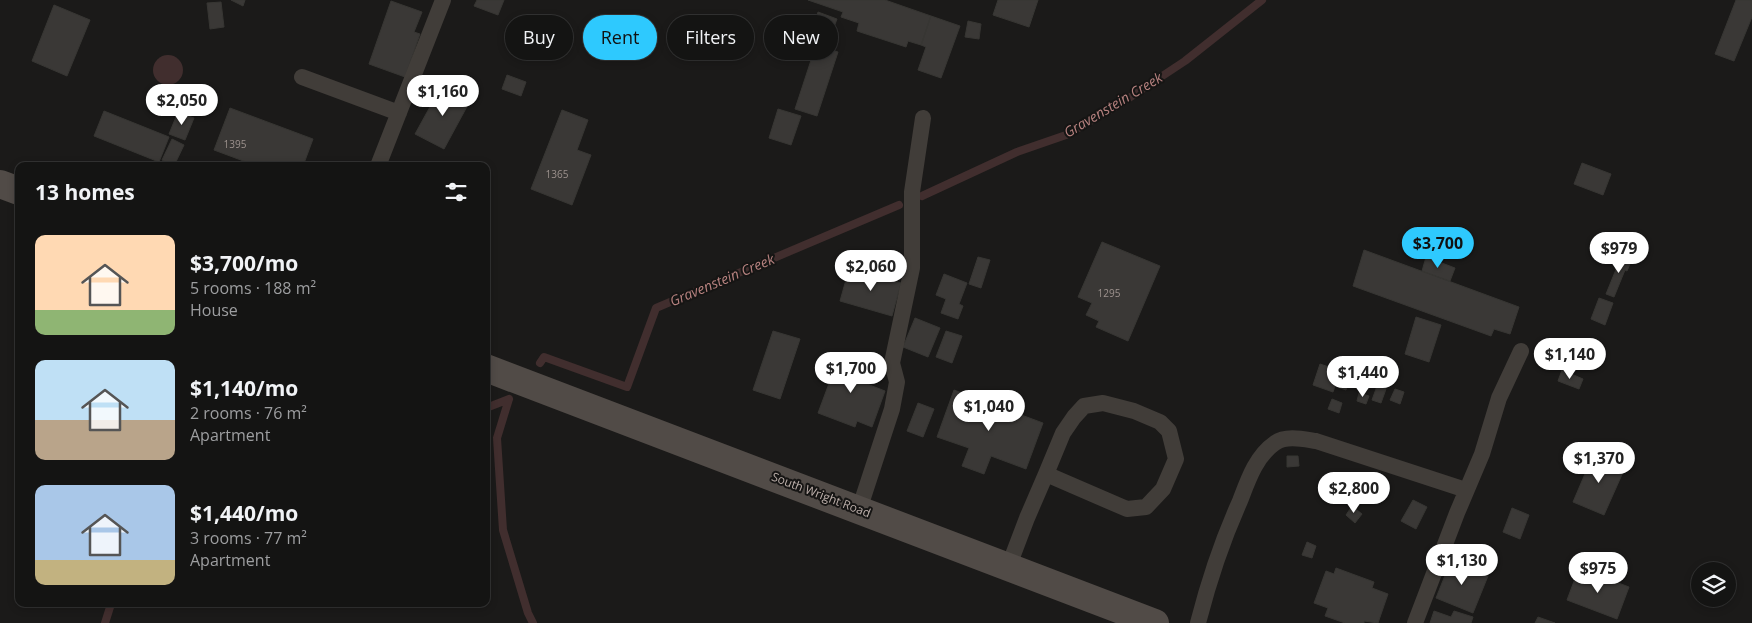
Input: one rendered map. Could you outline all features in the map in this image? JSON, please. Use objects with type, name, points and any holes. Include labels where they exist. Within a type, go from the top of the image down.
[{"type":"main road","points":[[0,184],[15,190]]},
{"type":"main road","name":"South Wright Road","points":[[490,370],[1155,623]]},
{"type":"lane","points":[[380,162],[443,0]]},
{"type":"lane","points":[[302,77],[399,113]]},
{"type":"lane","points":[[859,510],[892,409],[897,382],[892,363],[912,268],[912,192],[923,118]]},
{"type":"lane","points":[[1415,623],[1466,490],[1482,454],[1499,398],[1521,351]]},
{"type":"lane","points":[[1008,568],[1046,474],[1063,433],[1084,406],[1103,403],[1134,411],[1160,422],[1169,431],[1176,460],[1163,489],[1146,507],[1127,509],[1046,474]]},
{"type":"lane","points":[[1198,623],[1219,549],[1260,456],[1276,442],[1293,438],[1316,441],[1466,490]]},
{"type":"shaded area","points":[[168,55],[179,59],[183,70],[179,81],[168,85],[157,81],[153,70],[157,59]]},
{"type":"building","points":[[231,0],[245,0],[243,6]]},
{"type":"building","points":[[477,0],[504,0],[498,15],[474,6]]},
{"type":"building","points":[[808,0],[885,0],[931,16],[921,45],[908,41],[906,47],[857,31],[859,23],[841,17],[843,12]]},
{"type":"building","points":[[998,0],[1038,0],[1029,27],[993,15]]},
{"type":"building","points":[[1736,0],[1752,0],[1752,17],[1734,61],[1715,54]]},
{"type":"building","points":[[391,1],[422,12],[414,32],[420,34],[405,77],[369,64]]},
{"type":"building","points":[[221,2],[224,27],[210,29],[207,3]]},
{"type":"building","points":[[54,5],[90,20],[67,76],[32,61]]},
{"type":"building","points":[[931,16],[960,26],[941,78],[918,70],[926,47],[921,45]]},
{"type":"building","points":[[968,21],[981,24],[979,39],[965,37]]},
{"type":"building","points":[[811,60],[835,60],[817,116],[795,109]]},
{"type":"building","points":[[507,75],[526,82],[521,96],[502,89]]},
{"type":"building","points":[[442,85],[470,101],[444,149],[415,134]]},
{"type":"building","points":[[230,108],[313,139],[304,162],[246,162],[214,150]]},
{"type":"building","points":[[778,109],[801,116],[791,145],[769,138]]},
{"type":"building","points":[[562,110],[588,120],[577,150],[591,155],[572,205],[531,189]]},
{"type":"building","points":[[104,111],[169,137],[159,162],[94,136]]},
{"type":"building","points":[[178,112],[194,118],[185,140],[169,134]]},
{"type":"building","points":[[172,139],[184,145],[176,162],[162,160]]},
{"type":"building","points":[[1582,163],[1611,174],[1603,195],[1574,184]]},
{"type":"building","points":[[1102,242],[1160,266],[1128,341],[1096,327],[1099,321],[1086,315],[1092,303],[1078,297]]},
{"type":"building","points":[[1364,250],[1519,307],[1510,334],[1494,329],[1491,336],[1353,286]]},
{"type":"building","points":[[1620,254],[1632,259],[1627,271],[1625,270],[1614,297],[1606,294]]},
{"type":"building","points":[[978,257],[990,260],[981,288],[969,284]]},
{"type":"building","points":[[1426,257],[1455,268],[1450,281],[1422,271]]},
{"type":"building","points":[[849,269],[875,276],[875,271],[890,275],[889,280],[901,283],[892,316],[840,301]]},
{"type":"building","points":[[944,274],[967,283],[959,304],[963,306],[958,319],[941,313],[946,299],[936,295]]},
{"type":"building","points":[[1599,298],[1613,303],[1605,325],[1591,319]]},
{"type":"building","points":[[1416,317],[1441,325],[1429,362],[1405,354]]},
{"type":"building","points":[[915,318],[940,328],[928,357],[903,347]]},
{"type":"building","points":[[773,331],[800,339],[780,399],[753,390]]},
{"type":"building","points":[[946,331],[962,336],[952,363],[936,357]]},
{"type":"building","points":[[840,354],[869,364],[862,382],[885,391],[872,427],[857,421],[855,427],[818,413]]},
{"type":"building","points":[[1320,364],[1341,371],[1340,376],[1350,379],[1346,390],[1335,386],[1333,392],[1313,385]]},
{"type":"building","points":[[1562,370],[1583,379],[1579,389],[1558,381]]},
{"type":"building","points":[[1377,386],[1386,389],[1381,403],[1372,400]]},
{"type":"building","points":[[1395,389],[1404,392],[1400,404],[1390,400]]},
{"type":"building","points":[[954,390],[1043,423],[1026,469],[991,456],[984,474],[962,466],[969,448],[937,437]]},
{"type":"building","points":[[1359,393],[1369,396],[1366,404],[1357,401]]},
{"type":"building","points":[[1332,399],[1342,403],[1339,413],[1328,409]]},
{"type":"building","points":[[918,403],[934,409],[923,437],[907,431]]},
{"type":"building","points":[[1595,453],[1623,465],[1622,469],[1624,470],[1604,515],[1573,502]]},
{"type":"building","points":[[1287,456],[1298,456],[1299,466],[1287,467]]},
{"type":"building","points":[[1413,500],[1427,507],[1416,529],[1401,521]]},
{"type":"building","points":[[1352,506],[1362,514],[1355,523],[1346,515]]},
{"type":"building","points":[[1512,508],[1529,515],[1520,539],[1503,532]]},
{"type":"building","points":[[1307,542],[1316,546],[1312,558],[1302,555]]},
{"type":"building","points":[[1452,558],[1476,568],[1474,571],[1488,576],[1473,613],[1436,598]]},
{"type":"building","points":[[1336,568],[1374,582],[1372,588],[1388,594],[1378,623],[1364,621],[1364,623],[1345,623],[1325,616],[1328,608],[1314,603],[1326,571],[1334,574]]},
{"type":"building","points":[[1579,568],[1629,587],[1617,619],[1567,600]]},
{"type":"building","points":[[1434,611],[1451,617],[1454,611],[1473,617],[1471,623],[1430,623]]},
{"type":"building","points":[[1538,617],[1555,623],[1535,623]]},
{"type":"waterway","name":"Gravenstein Creek","points":[[922,196],[1017,152],[1066,135],[1123,102],[1185,61],[1262,0]]},
{"type":"waterway","name":"Gravenstein Creek","points":[[540,363],[544,357],[627,387],[656,308],[899,205]]},
{"type":"waterway","name":"Gravenstein Creek","points":[[509,399],[497,438],[503,530],[528,613],[533,623]]},
{"type":"waterway","points":[[490,406],[509,399]]},
{"type":"waterway","points":[[105,623],[110,607]]}]
